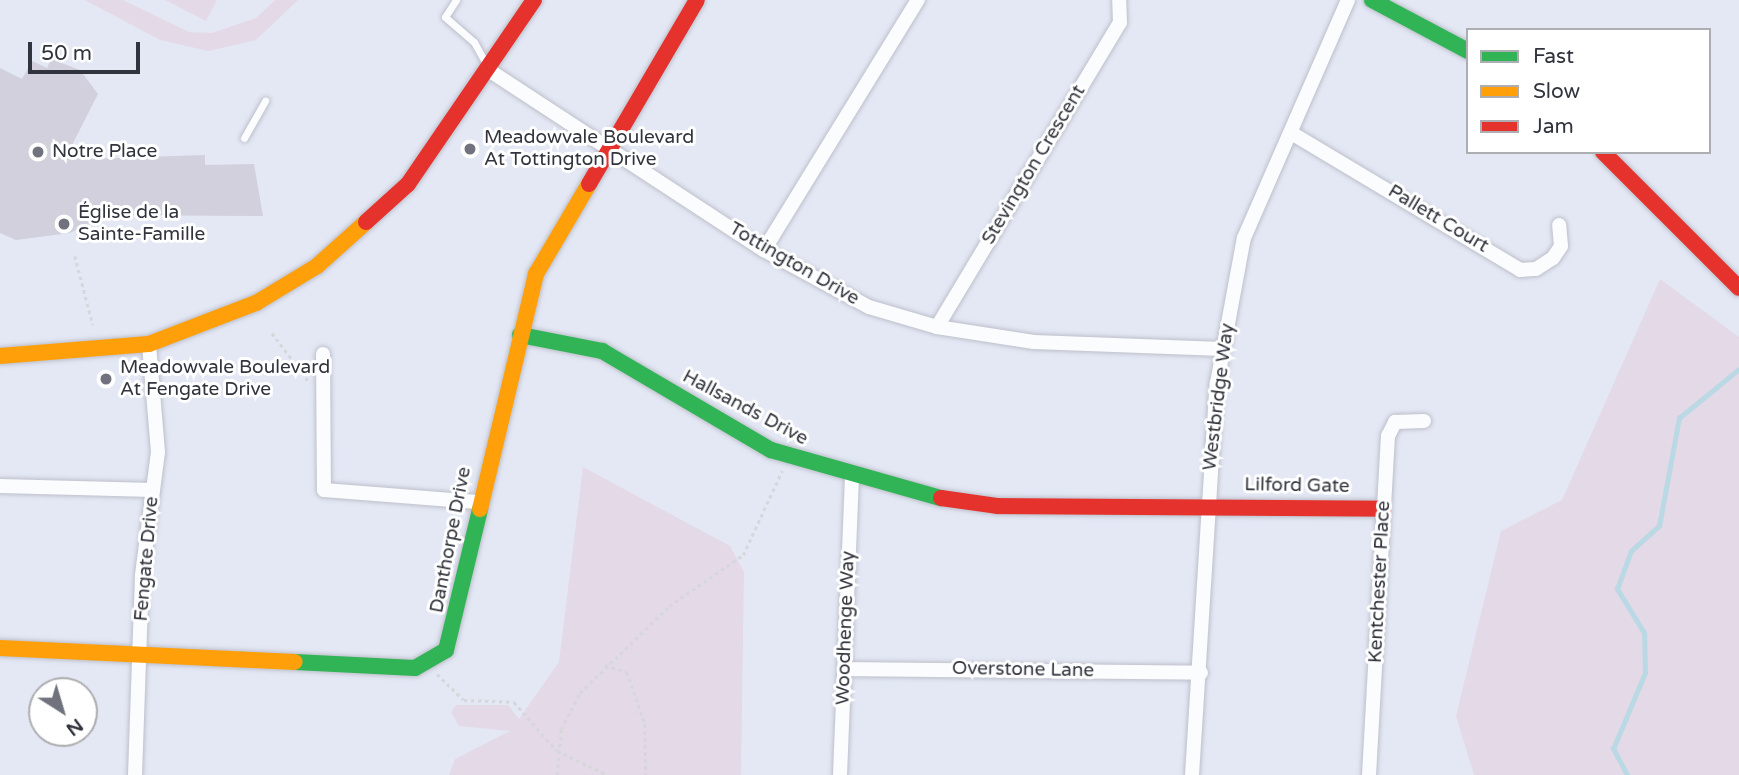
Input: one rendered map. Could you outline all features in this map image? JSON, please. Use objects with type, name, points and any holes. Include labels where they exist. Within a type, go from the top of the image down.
[{"type":"street","points":[[0,356],[149,344],[256,303],[349,243],[408,184],[490,71],[534,0]]},
{"type":"street","name":"Danthorpe Drive","points":[[430,662],[446,650],[455,628],[478,502],[536,274],[604,149],[696,0]]},
{"type":"street","points":[[764,250],[918,0]]},
{"type":"street","name":"Stevington Crescent","points":[[937,327],[1120,23],[1119,0]]},
{"type":"street","name":"Westbridge Way","points":[[1192,775],[1222,349],[1244,238],[1293,134],[1348,0]]},
{"type":"street","points":[[1372,0],[1466,50]]},
{"type":"street","name":"Tottington Drive","points":[[490,71],[604,149],[764,250],[857,302],[937,327],[1034,342],[1222,349]]},
{"type":"street","name":"Pallett Court","points":[[1293,134],[1520,270],[1536,269],[1553,258],[1561,246],[1559,225]]},
{"type":"street","points":[[1605,154],[1739,288]]},
{"type":"street","name":"Hallsands Drive","points":[[520,335],[602,351],[788,457],[852,480],[998,506],[1209,506]]},
{"type":"street","name":"Fengate Drive","points":[[135,775],[140,652],[158,407],[149,344]]},
{"type":"street","points":[[323,354],[327,388],[324,490],[478,502]]},
{"type":"street","name":"Kentchester Place","points":[[1369,775],[1389,429],[1402,420],[1424,421]]},
{"type":"street","name":"Woodhenge Way","points":[[840,775],[852,480]]},
{"type":"street","points":[[0,486],[153,490]]},
{"type":"street","name":"Lilford Gate","points":[[1209,506],[1383,509]]},
{"type":"street","points":[[0,648],[140,652],[415,668],[430,662]]},
{"type":"street","name":"Overstone Lane","points":[[845,669],[1200,673]]},
{"type":"lane","points":[[456,0],[445,17],[474,42],[490,71]]},
{"type":"lane","points":[[244,138],[265,101]]},
{"type":"path","points":[[75,256],[93,325]]},
{"type":"path","points":[[272,333],[304,381],[327,388]]},
{"type":"path","points":[[557,775],[557,751],[580,693],[605,665],[634,645],[669,606],[743,555],[788,457]]},
{"type":"path","points":[[430,662],[464,700],[514,702],[557,751],[608,775]]},
{"type":"path","points":[[605,665],[627,671],[645,724],[646,775]]},
{"type":"shaded area","points":[[85,0],[123,0],[189,32],[212,33],[256,18],[275,0],[298,0],[256,40],[209,51],[160,40]]},
{"type":"shaded area","points":[[165,0],[217,0],[206,21]]},
{"type":"shaded area","points":[[1660,279],[1739,337],[1739,775],[1474,775],[1456,716],[1501,531],[1562,500]]},
{"type":"shaded area","points":[[583,467],[730,546],[744,572],[741,775],[449,775],[455,759],[510,731],[459,726],[451,712],[456,705],[508,705],[519,719],[559,662]]},
{"type":"building","name":"Notre Place","points":[[51,59],[80,70],[98,94],[70,149],[88,159],[205,155],[205,165],[254,164],[263,216],[95,215],[94,223],[69,233],[16,240],[0,233],[0,68],[22,79],[32,61],[47,68]]},
{"type":"waterway","points":[[1627,775],[1613,749],[1645,673],[1644,633],[1617,589],[1631,551],[1659,526],[1679,418],[1739,369]]},
{"type":"traffic: fast","points":[[1372,0],[1466,50]]},
{"type":"traffic: fast","points":[[520,335],[602,351],[771,450],[941,498]]},
{"type":"traffic: fast","points":[[295,662],[415,668],[446,650],[480,509]]},
{"type":"traffic: slow","points":[[480,509],[536,274],[589,184]]},
{"type":"traffic: slow","points":[[0,356],[149,344],[256,303],[317,266],[366,222]]},
{"type":"traffic: slow","points":[[0,648],[295,662]]},
{"type":"traffic: jam","points":[[366,222],[408,184],[534,0]]},
{"type":"traffic: jam","points":[[589,184],[697,0]]},
{"type":"traffic: jam","points":[[1605,154],[1739,288]]},
{"type":"traffic: jam","points":[[941,498],[998,506],[1383,509]]},
{"type":"place","name":"Meadowvale Boulevard At Tottington Drive","points":[[470,149]]},
{"type":"place","name":"Notre Place","points":[[38,152]]},
{"type":"place","name":"Église de la Sainte-Famille","points":[[64,224]]},
{"type":"place","name":"Meadowvale Boulevard At Fengate Drive","points":[[106,379]]}]
